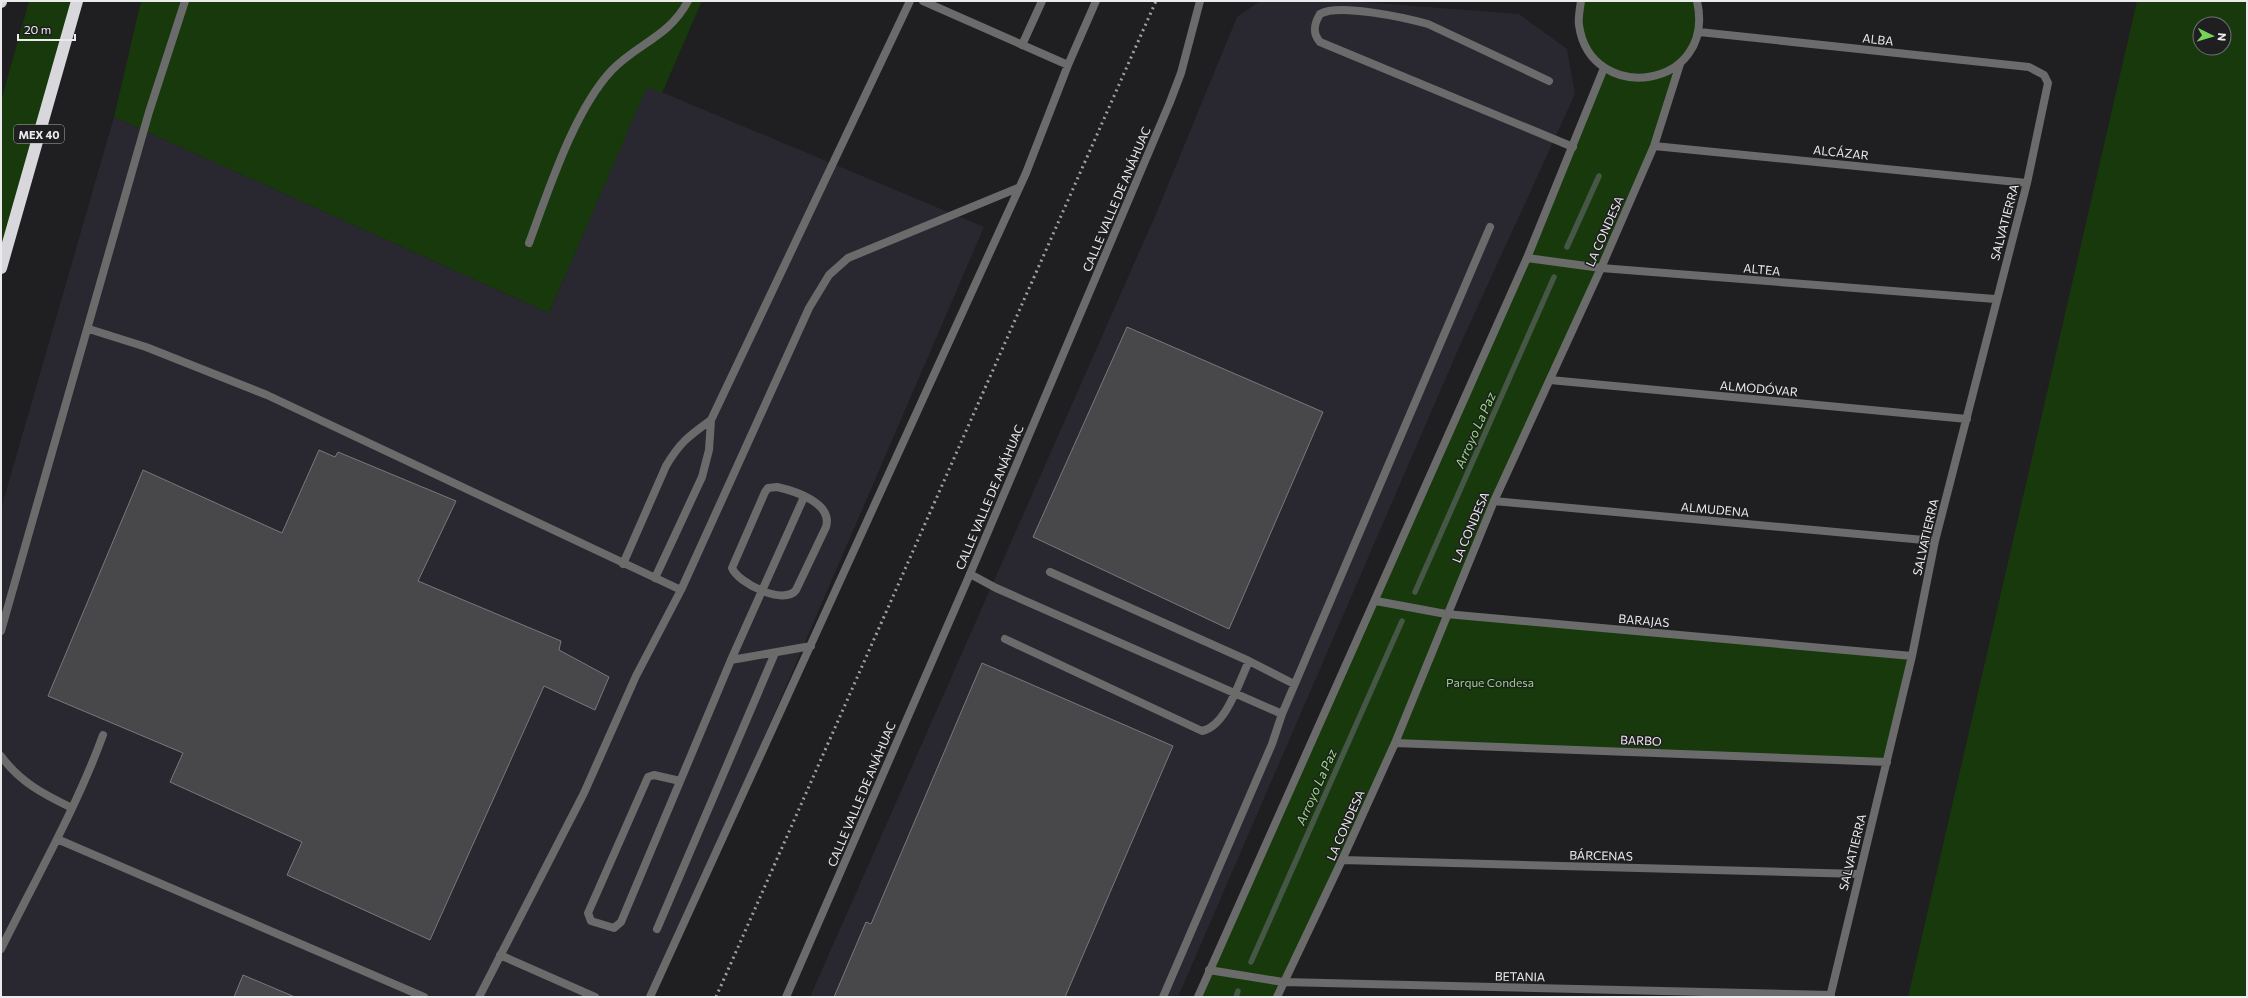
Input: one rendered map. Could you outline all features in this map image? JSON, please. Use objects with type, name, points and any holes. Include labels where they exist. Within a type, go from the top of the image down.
[{"type":"highway","name":"MEX 40","points":[[1,268],[77,1]]},
{"type":"street","points":[[1,631],[89,329],[149,112],[185,1]]},
{"type":"street","points":[[529,243],[560,162],[596,91],[611,71],[626,58],[662,34],[670,26],[688,1]]},
{"type":"street","points":[[655,578],[702,477],[708,450],[711,420],[910,1]]},
{"type":"street","points":[[923,1],[1068,65]]},
{"type":"street","points":[[1022,44],[1042,1]]},
{"type":"street","points":[[650,997],[811,646],[1018,188],[1068,65],[1096,1]]},
{"type":"street","name":"CALLE VALLE DE ANÁHUAC","points":[[786,997],[970,574],[1170,102],[1185,60],[1200,1]]},
{"type":"street","points":[[1581,1],[1579,25],[1587,49],[1604,68],[1622,77],[1643,79],[1663,74],[1680,64],[1692,49],[1699,32],[1700,13],[1697,1]]},
{"type":"street","points":[[1549,81],[1428,24],[1409,19],[1335,9],[1320,14],[1315,25],[1316,37],[1320,42],[1573,147]]},
{"type":"street","name":"ALBA","points":[[1699,32],[2030,67],[2044,75],[2048,83]]},
{"type":"street","name":"LA CONDESA","points":[[1276,997],[1342,860],[1395,743],[1446,614],[1494,501],[1601,268],[1654,146],[1680,64]]},
{"type":"street","points":[[1198,997],[1376,601],[1527,258],[1604,68]]},
{"type":"street","name":"SALVATIERRA","points":[[1830,996],[1912,656],[1935,542],[1996,299],[2027,183],[2048,83]]},
{"type":"street","name":"ALCÁZAR","points":[[1654,146],[2027,183]]},
{"type":"street","points":[[479,997],[584,793],[636,676],[681,590],[809,308],[829,275],[848,258],[1018,188]]},
{"type":"street","points":[[1163,997],[1272,744],[1294,684],[1490,227]]},
{"type":"street","name":"ALTEA","points":[[1527,258],[1601,268],[1996,299]]},
{"type":"street","points":[[89,329],[146,347],[267,395],[681,590]]},
{"type":"street","name":"ALMODÓVAR","points":[[1550,380],[1967,419]]},
{"type":"street","points":[[623,564],[666,466],[686,438],[711,420]]},
{"type":"street","points":[[777,486],[804,497],[821,504],[825,509],[828,520],[794,594],[783,597],[762,590],[740,579],[732,568],[768,488],[777,486]]},
{"type":"street","points":[[680,781],[654,775],[648,776],[588,913],[591,921],[614,928],[621,922],[731,660],[804,497]]},
{"type":"street","name":"ALMUDENA","points":[[1494,501],[1935,542]]},
{"type":"street","points":[[1050,572],[1249,661],[1294,684]]},
{"type":"street","points":[[970,574],[996,588],[1282,714]]},
{"type":"street","name":"BARAJAS","points":[[1376,601],[1446,614],[1912,656]]},
{"type":"street","points":[[1005,639],[1202,731],[1210,729],[1220,720],[1235,694],[1249,661]]},
{"type":"street","points":[[731,660],[811,646]]},
{"type":"street","points":[[657,929],[775,653]]},
{"type":"street","points":[[1,949],[72,808],[93,763],[103,735]]},
{"type":"street","name":"BARBO","points":[[1395,743],[1887,762]]},
{"type":"street","points":[[1,756],[21,779],[33,789],[72,808]]},
{"type":"street","points":[[57,839],[424,997]]},
{"type":"street","name":"BÁRCENAS","points":[[1342,860],[1859,874]]},
{"type":"street","points":[[500,955],[595,997]]},
{"type":"street","name":"BETANIA","points":[[1209,970],[1283,982],[1830,996]]},
{"type":"shaded area","points":[[1260,1],[1348,1],[1519,14],[1567,49],[1575,94],[1461,343],[1178,997],[810,997],[1156,214],[1237,17]]},
{"type":"shaded area","points":[[647,86],[984,227],[652,997],[1,997],[1,509],[114,117],[549,313]]},
{"type":"green space","points":[[29,1],[72,1],[1,248],[1,101]]},
{"type":"green space","points":[[141,1],[702,1],[662,93],[647,87],[549,313],[114,117]]},
{"type":"green space","name":"Parque Condesa","points":[[1581,1],[1697,1],[1699,32],[1680,64],[1654,146],[1446,614],[1912,656],[1887,762],[1395,743],[1277,997],[1198,997],[1527,258],[1604,68],[1586,45],[1583,38],[1580,22]]},
{"type":"green space","points":[[2137,1],[2247,1],[2247,997],[1908,997]]},
{"type":"building","points":[[1127,327],[1323,412],[1229,629],[1033,537]]},
{"type":"building","points":[[319,450],[335,457],[338,452],[456,501],[418,581],[561,641],[559,650],[609,677],[595,710],[544,686],[430,940],[287,875],[302,842],[170,782],[183,753],[48,696],[143,470],[282,533]]},
{"type":"building","points":[[982,663],[1173,746],[1065,997],[834,997],[866,922],[871,924]]},
{"type":"building","points":[[243,975],[295,997],[234,997]]},
{"type":"waterway","name":"Arroyo La Paz","points":[[1567,247],[1599,176]]},
{"type":"waterway","name":"Arroyo La Paz","points":[[1415,592],[1554,277]]},
{"type":"waterway","name":"Arroyo La Paz","points":[[1251,962],[1402,621]]},
{"type":"waterway","name":"Arroyo La Paz","points":[[1236,997],[1238,991]]},
{"type":"railway","points":[[716,997],[1156,1]]}]
